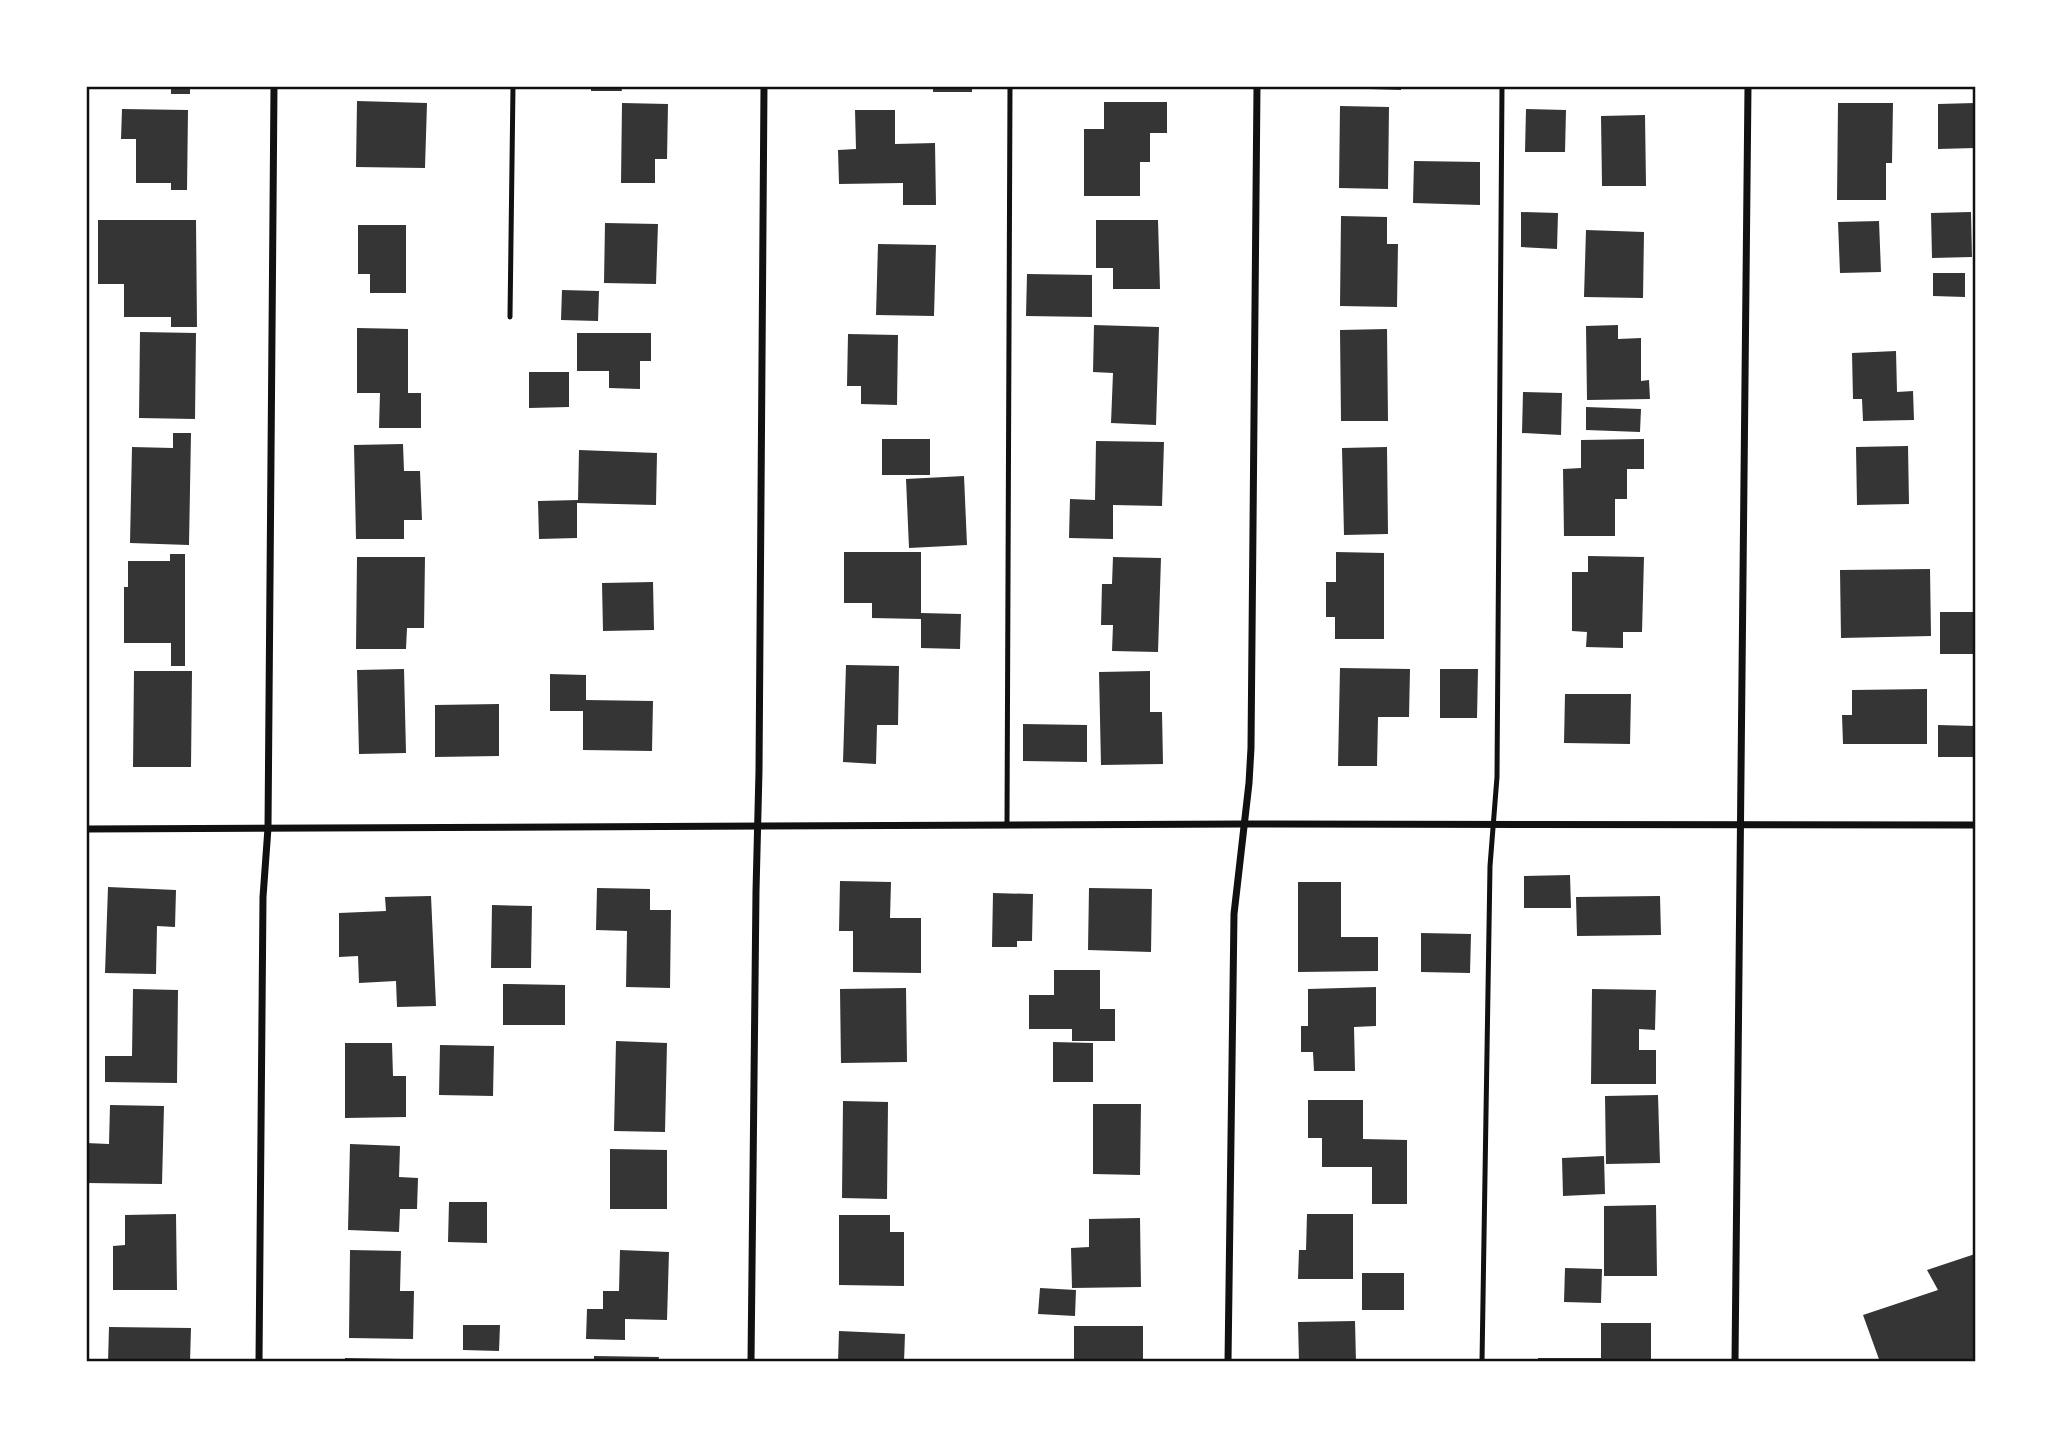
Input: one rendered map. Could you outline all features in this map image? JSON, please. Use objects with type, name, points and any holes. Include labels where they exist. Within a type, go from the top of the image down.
[{"type":"street","points":[[259,1362],[263,897],[268,828],[274,86]]},
{"type":"street","points":[[751,1362],[764,86]]},
{"type":"street","points":[[1228,1362],[1234,914],[1251,748],[1257,86]]},
{"type":"street","points":[[1735,1362],[1748,86]]},
{"type":"street","points":[[86,829],[1244,824],[1975,825]]},
{"type":"lane","points":[[510,317],[513,86]]},
{"type":"lane","points":[[1007,825],[1010,86]]},
{"type":"lane","points":[[1482,1362],[1492,824],[1497,777],[1502,86]]},
{"type":"building","points":[[171,86],[190,86],[190,94],[171,94]]},
{"type":"building","points":[[591,86],[621,86],[622,91],[591,91]]},
{"type":"building","points":[[933,86],[972,86],[972,92],[933,92]]},
{"type":"building","points":[[1170,86],[1170,88],[1121,88]]},
{"type":"building","points":[[1401,86],[1401,90],[1339,88]]},
{"type":"building","points":[[357,101],[427,103],[425,168],[356,167]]},
{"type":"building","points":[[1104,102],[1167,102],[1167,133],[1150,133],[1150,162],[1140,162],[1140,196],[1084,196],[1084,129],[1104,129]]},
{"type":"building","points":[[622,103],[668,104],[667,159],[655,159],[655,183],[621,183]]},
{"type":"building","points":[[1838,103],[1893,103],[1892,163],[1886,163],[1886,200],[1837,200]]},
{"type":"building","points":[[1975,103],[1975,148],[1938,149],[1938,104]]},
{"type":"building","points":[[1340,106],[1389,107],[1388,189],[1339,188]]},
{"type":"building","points":[[122,109],[188,110],[187,190],[171,190],[171,183],[136,183],[136,139],[121,139]]},
{"type":"building","points":[[1526,109],[1566,110],[1565,152],[1525,152]]},
{"type":"building","points":[[855,110],[895,110],[895,144],[935,143],[936,205],[903,205],[903,183],[839,184],[838,150],[856,149]]},
{"type":"building","points":[[1645,115],[1646,186],[1602,186],[1601,116]]},
{"type":"building","points":[[1414,161],[1480,162],[1480,205],[1413,203]]},
{"type":"building","points":[[1521,212],[1558,213],[1557,249],[1521,247]]},
{"type":"building","points":[[1971,212],[1972,257],[1932,258],[1931,213]]},
{"type":"building","points":[[1341,216],[1387,217],[1387,244],[1398,244],[1397,307],[1340,306]]},
{"type":"building","points":[[98,220],[196,220],[197,327],[171,327],[171,317],[124,317],[124,284],[98,284]]},
{"type":"building","points":[[1096,220],[1158,220],[1160,289],[1113,289],[1113,268],[1096,268]]},
{"type":"building","points":[[1879,221],[1881,272],[1840,273],[1838,222]]},
{"type":"building","points":[[605,223],[658,224],[656,284],[604,283]]},
{"type":"building","points":[[358,225],[406,225],[406,293],[370,293],[370,274],[358,274]]},
{"type":"building","points":[[1586,230],[1644,232],[1643,298],[1584,297]]},
{"type":"building","points":[[878,244],[936,245],[934,316],[876,315]]},
{"type":"building","points":[[1933,273],[1965,273],[1965,297],[1933,296]]},
{"type":"building","points":[[1027,274],[1092,275],[1092,317],[1026,316]]},
{"type":"building","points":[[562,290],[599,291],[598,321],[561,320]]},
{"type":"building","points":[[1094,325],[1159,327],[1156,425],[1111,423],[1113,373],[1093,372]]},
{"type":"building","points":[[1618,325],[1618,339],[1641,338],[1641,381],[1649,380],[1650,399],[1587,400],[1586,326]]},
{"type":"building","points":[[357,328],[408,329],[408,393],[421,393],[421,428],[379,428],[380,393],[357,393]]},
{"type":"building","points":[[1387,329],[1388,421],[1341,421],[1340,330]]},
{"type":"building","points":[[140,332],[196,333],[195,419],[139,418]]},
{"type":"building","points":[[577,333],[651,333],[651,361],[640,361],[640,389],[609,388],[609,371],[577,371]]},
{"type":"building","points":[[848,334],[898,335],[897,405],[861,404],[861,386],[847,386]]},
{"type":"building","points":[[1896,351],[1897,392],[1913,391],[1914,420],[1863,421],[1862,399],[1853,399],[1852,353]]},
{"type":"building","points":[[529,372],[569,372],[569,407],[529,408]]},
{"type":"building","points":[[1523,392],[1562,393],[1561,435],[1522,433]]},
{"type":"building","points":[[1586,407],[1641,409],[1640,432],[1586,430]]},
{"type":"building","points":[[173,433],[191,433],[189,545],[130,543],[132,447],[173,448]]},
{"type":"building","points":[[882,439],[930,439],[930,475],[882,475]]},
{"type":"building","points":[[1644,439],[1644,469],[1627,469],[1627,499],[1615,499],[1615,536],[1564,536],[1563,469],[1581,468],[1581,440]]},
{"type":"building","points":[[1096,441],[1164,442],[1162,506],[1113,505],[1113,539],[1069,538],[1070,499],[1095,500]]},
{"type":"building","points":[[403,444],[404,471],[420,471],[422,520],[404,520],[404,539],[356,539],[354,445]]},
{"type":"building","points":[[1908,446],[1909,504],[1857,505],[1856,447]]},
{"type":"building","points":[[1387,447],[1388,534],[1344,535],[1342,448]]},
{"type":"building","points":[[579,450],[657,453],[656,505],[577,503],[577,538],[539,539],[538,501],[578,500]]},
{"type":"building","points":[[964,476],[967,545],[909,548],[906,479]]},
{"type":"building","points":[[844,552],[921,552],[921,613],[961,614],[960,649],[921,648],[921,619],[872,618],[872,603],[844,603]]},
{"type":"building","points":[[1336,552],[1384,553],[1384,639],[1335,639],[1335,617],[1326,617],[1326,582],[1336,582]]},
{"type":"building","points":[[170,554],[185,554],[185,666],[171,666],[171,643],[124,643],[124,587],[128,587],[128,561],[170,561]]},
{"type":"building","points":[[1588,556],[1644,557],[1642,632],[1623,632],[1623,648],[1586,647],[1587,632],[1572,631],[1572,572],[1588,572]]},
{"type":"building","points":[[357,557],[425,557],[424,628],[407,628],[406,649],[356,649]]},
{"type":"building","points":[[1113,557],[1161,558],[1158,652],[1112,651],[1113,625],[1101,625],[1102,584],[1112,584]]},
{"type":"building","points":[[1930,569],[1931,636],[1841,638],[1840,570]]},
{"type":"building","points":[[653,582],[654,630],[603,631],[602,583]]},
{"type":"building","points":[[1940,612],[1975,612],[1975,654],[1940,654]]},
{"type":"building","points":[[846,665],[899,666],[898,725],[877,725],[876,764],[843,762]]},
{"type":"building","points":[[1340,668],[1410,669],[1409,717],[1378,717],[1377,766],[1338,766]]},
{"type":"building","points":[[404,669],[406,753],[359,754],[357,670]]},
{"type":"building","points":[[1440,669],[1478,669],[1477,718],[1440,718]]},
{"type":"building","points":[[134,671],[192,671],[191,767],[133,767]]},
{"type":"building","points":[[1150,671],[1150,712],[1162,712],[1163,764],[1101,765],[1099,672]]},
{"type":"building","points":[[550,674],[586,675],[586,700],[653,701],[652,751],[583,750],[583,711],[550,711]]},
{"type":"building","points":[[1927,689],[1927,744],[1843,744],[1842,715],[1852,715],[1852,690]]},
{"type":"building","points":[[1565,694],[1631,694],[1630,744],[1564,743]]},
{"type":"building","points":[[499,704],[499,756],[435,757],[435,705]]},
{"type":"building","points":[[1023,724],[1087,725],[1087,762],[1023,761]]},
{"type":"building","points":[[1938,725],[1975,726],[1975,757],[1938,757]]},
{"type":"building","points":[[1570,875],[1571,908],[1524,908],[1524,876]]},
{"type":"building","points":[[840,881],[891,882],[890,918],[921,918],[921,973],[853,972],[853,931],[839,931]]},
{"type":"building","points":[[1298,882],[1341,882],[1341,937],[1378,937],[1378,971],[1298,972]]},
{"type":"building","points":[[108,887],[176,890],[175,927],[157,926],[156,974],[105,973]]},
{"type":"building","points":[[597,888],[650,889],[650,910],[671,910],[670,988],[626,987],[627,931],[596,930]]},
{"type":"building","points":[[1089,888],[1152,889],[1151,952],[1088,950]]},
{"type":"building","points":[[993,893],[1033,894],[1032,941],[1017,941],[1017,947],[992,947]]},
{"type":"building","points":[[431,896],[436,1006],[397,1007],[396,981],[359,983],[358,956],[339,957],[339,913],[386,911],[385,897]]},
{"type":"building","points":[[1660,896],[1661,935],[1577,936],[1576,897]]},
{"type":"building","points":[[492,905],[532,906],[531,968],[491,968]]},
{"type":"building","points":[[1421,933],[1471,934],[1470,973],[1421,972]]},
{"type":"building","points":[[1054,970],[1100,970],[1100,1009],[1115,1009],[1115,1041],[1072,1041],[1072,1029],[1029,1029],[1029,995],[1054,995]]},
{"type":"building","points":[[503,984],[565,985],[565,1025],[503,1025]]},
{"type":"building","points":[[1376,987],[1376,1026],[1354,1027],[1355,1071],[1314,1071],[1313,1052],[1301,1052],[1301,1026],[1308,1026],[1308,989]]},
{"type":"building","points":[[906,988],[907,1062],[841,1063],[840,989]]},
{"type":"building","points":[[133,989],[178,990],[177,1083],[105,1082],[105,1056],[132,1056]]},
{"type":"building","points":[[1592,989],[1656,990],[1655,1030],[1639,1029],[1639,1050],[1656,1050],[1656,1084],[1591,1084]]},
{"type":"building","points":[[616,1041],[667,1043],[665,1132],[614,1131]]},
{"type":"building","points":[[1053,1042],[1093,1043],[1093,1082],[1053,1082]]},
{"type":"building","points":[[345,1043],[392,1043],[393,1076],[406,1076],[406,1117],[345,1118]]},
{"type":"building","points":[[440,1045],[494,1046],[493,1096],[439,1095]]},
{"type":"building","points":[[1658,1095],[1660,1163],[1606,1164],[1605,1096]]},
{"type":"building","points":[[1308,1100],[1363,1100],[1363,1139],[1407,1140],[1407,1204],[1372,1204],[1372,1167],[1322,1167],[1322,1138],[1308,1138]]},
{"type":"building","points":[[843,1101],[888,1102],[887,1199],[842,1198]]},
{"type":"building","points":[[1093,1104],[1141,1104],[1140,1175],[1093,1174]]},
{"type":"building","points":[[110,1105],[164,1106],[162,1184],[86,1183],[86,1143],[109,1144]]},
{"type":"building","points":[[350,1144],[400,1146],[399,1177],[418,1178],[417,1209],[400,1209],[399,1232],[348,1230]]},
{"type":"building","points":[[610,1149],[667,1150],[667,1209],[610,1209]]},
{"type":"building","points":[[1604,1156],[1605,1194],[1563,1196],[1562,1158]]},
{"type":"building","points":[[449,1202],[487,1202],[487,1243],[448,1242]]},
{"type":"building","points":[[1656,1205],[1657,1276],[1604,1276],[1604,1206]]},
{"type":"building","points":[[176,1214],[177,1290],[113,1290],[113,1246],[125,1245],[125,1215]]},
{"type":"building","points":[[1307,1214],[1353,1214],[1353,1279],[1298,1279],[1299,1250],[1306,1250]]},
{"type":"building","points":[[839,1215],[890,1215],[890,1232],[904,1232],[904,1286],[839,1285]]},
{"type":"building","points":[[1140,1218],[1141,1287],[1072,1288],[1071,1248],[1089,1247],[1089,1219]]},
{"type":"building","points":[[350,1250],[401,1251],[400,1291],[414,1291],[413,1339],[349,1338]]},
{"type":"building","points":[[620,1250],[669,1252],[667,1320],[625,1319],[625,1340],[586,1339],[587,1309],[603,1309],[603,1291],[619,1291]]},
{"type":"building","points":[[1975,1254],[1975,1362],[1880,1362],[1863,1315],[1938,1290],[1927,1270]]},
{"type":"building","points":[[1565,1268],[1602,1269],[1601,1303],[1564,1302]]},
{"type":"building","points":[[1362,1273],[1404,1273],[1404,1310],[1362,1310]]},
{"type":"building","points":[[1040,1288],[1076,1290],[1075,1316],[1038,1314]]},
{"type":"building","points":[[1355,1321],[1356,1362],[1299,1362],[1298,1322]]},
{"type":"building","points":[[1601,1323],[1651,1323],[1651,1362],[1538,1362],[1538,1358],[1601,1358]]},
{"type":"building","points":[[463,1325],[500,1325],[499,1351],[463,1350]]},
{"type":"building","points":[[1074,1326],[1143,1326],[1143,1362],[1074,1362]]},
{"type":"building","points":[[109,1327],[191,1328],[190,1362],[108,1362]]},
{"type":"building","points":[[839,1331],[905,1334],[904,1362],[838,1362]]},
{"type":"building","points":[[594,1356],[659,1357],[658,1362],[594,1362]]},
{"type":"building","points":[[345,1358],[401,1359],[401,1362],[345,1362]]}]
